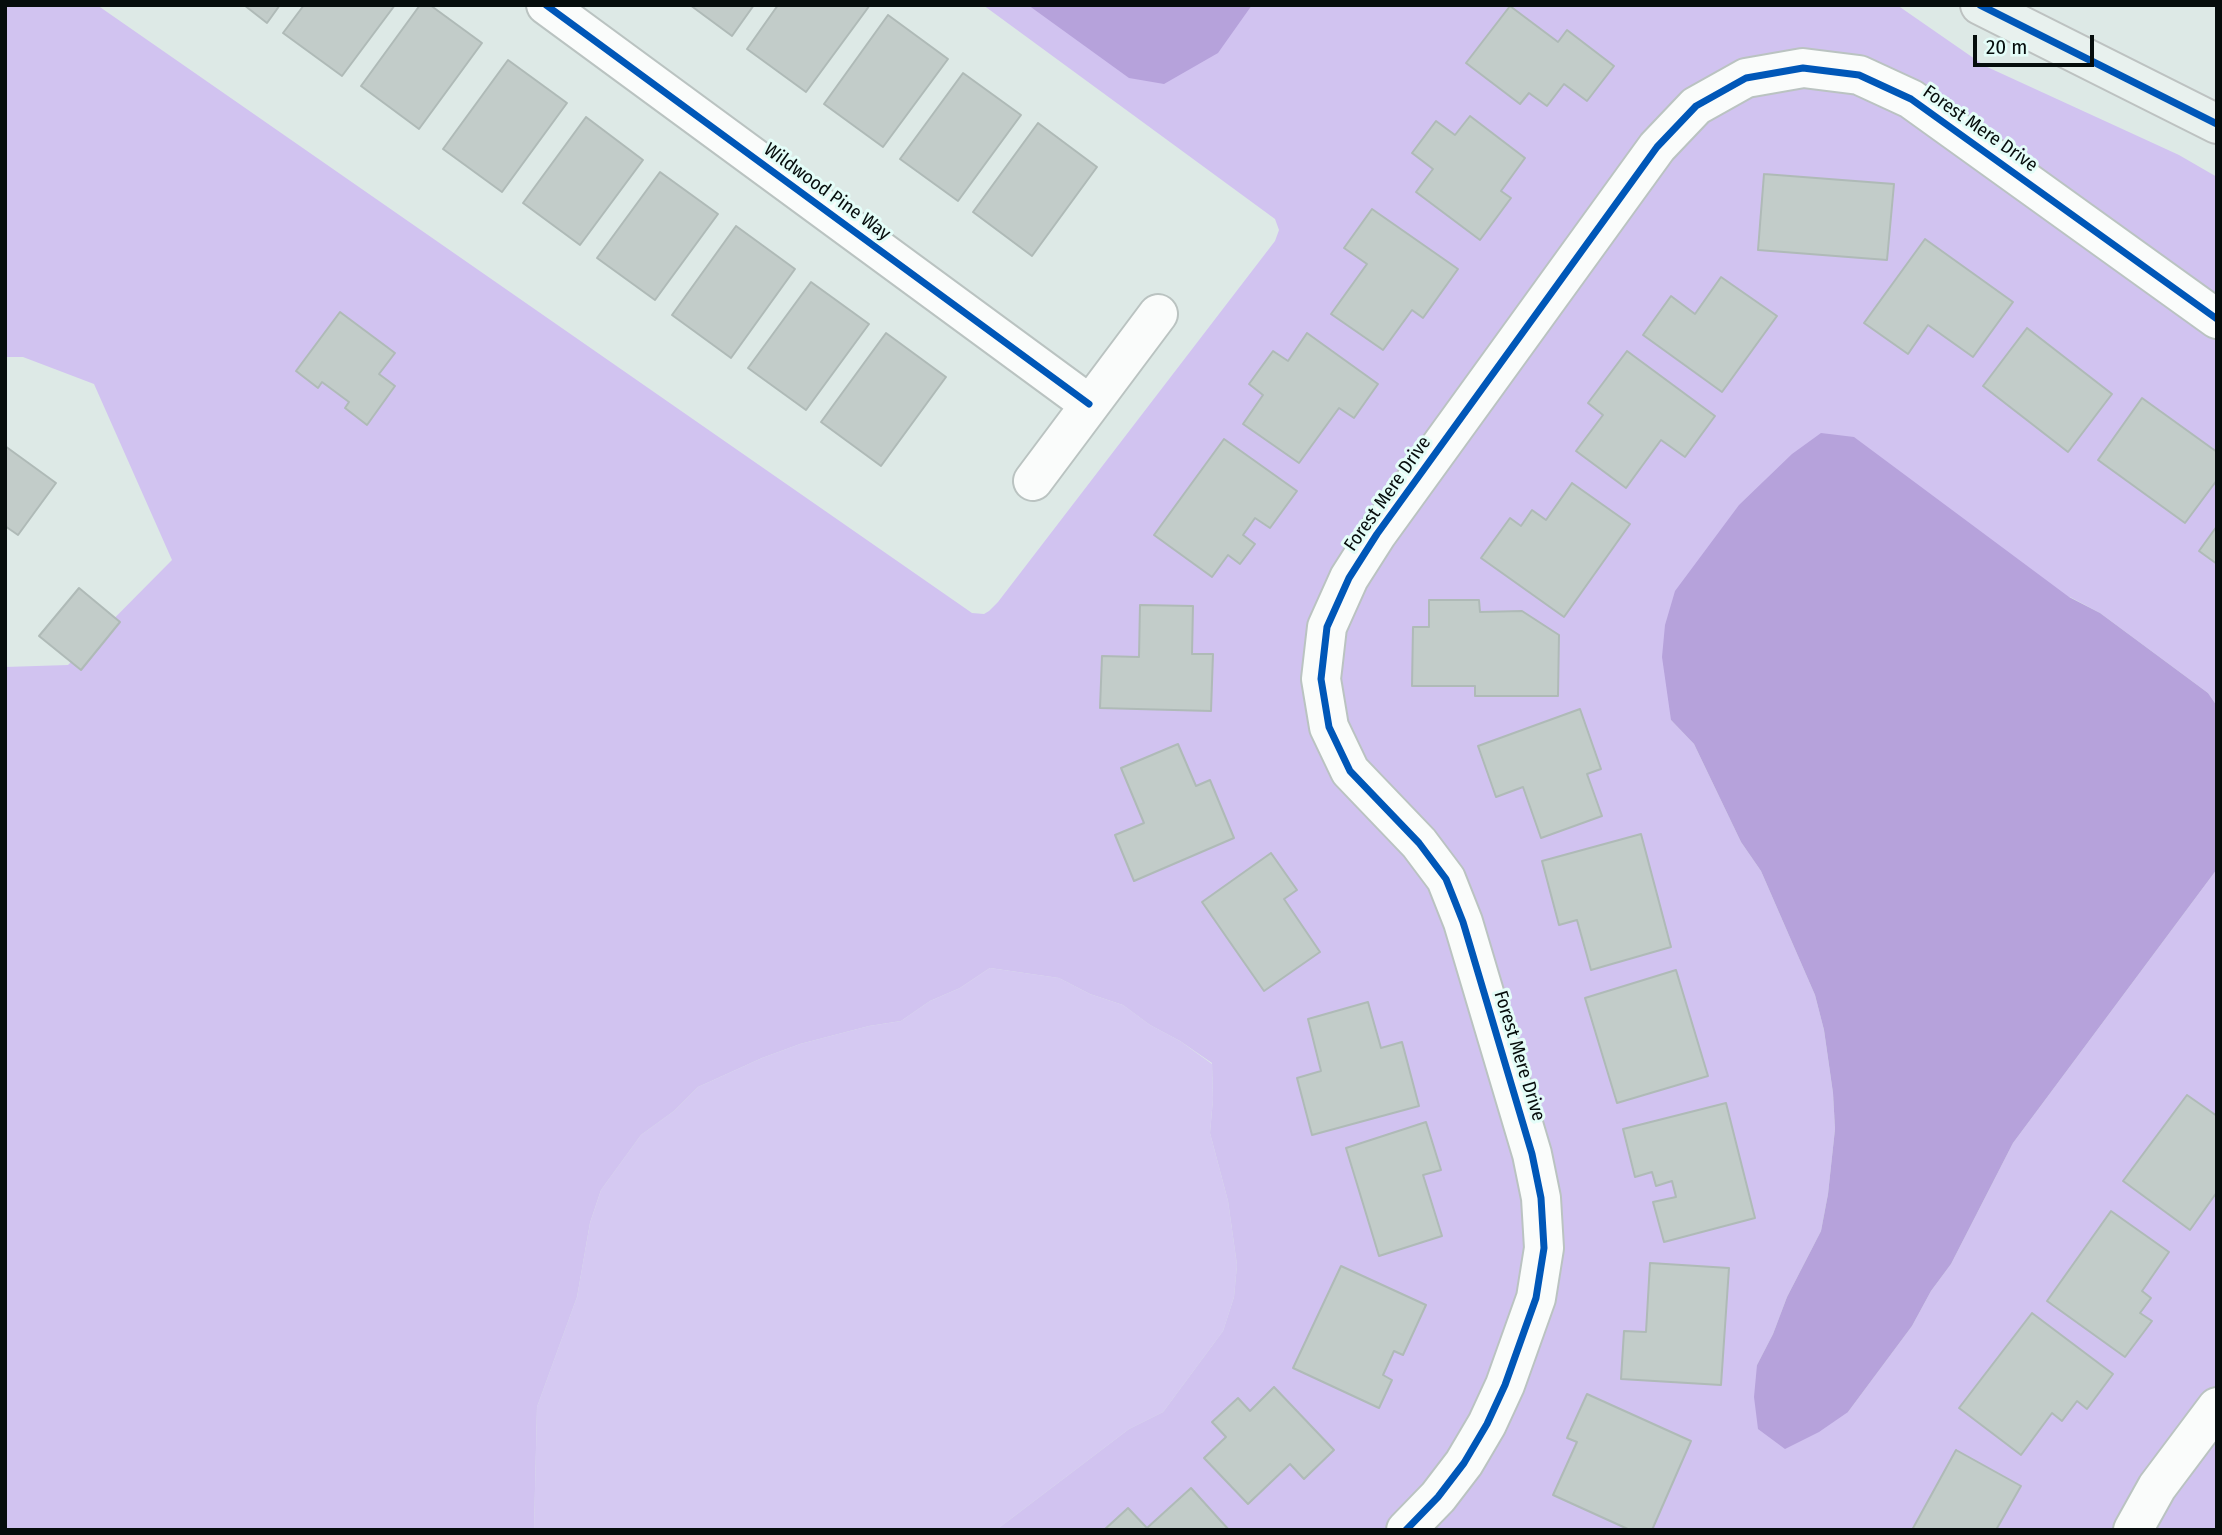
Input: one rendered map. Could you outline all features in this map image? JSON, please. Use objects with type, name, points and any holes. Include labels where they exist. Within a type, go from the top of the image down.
[{"type":"main road","points":[[1980,5],[2217,124]]},
{"type":"street","name":"Wildwood Pine Way","points":[[546,5],[1089,404]]},
{"type":"street","name":"Forest Mere Drive","points":[[1406,1530],[1438,1497],[1464,1463],[1487,1424],[1506,1385],[1536,1298],[1544,1248],[1541,1198],[1532,1154],[1463,922],[1446,879],[1419,843],[1350,771],[1329,727],[1321,679],[1327,627],[1349,578],[1377,534],[1657,147],[1696,106],[1746,78],[1803,68],[1859,75],[1911,99],[2217,319]]},
{"type":"street","points":[[1033,481],[1158,314]]},
{"type":"street","points":[[2133,1530],[2157,1487],[2217,1407]]},
{"type":"shaded area","points":[[5,5],[97,5],[972,613],[984,614],[998,602],[1275,241],[1279,230],[1275,219],[983,5],[1897,5],[1985,66],[2179,155],[2217,177],[2217,706],[2208,693],[2100,613],[2070,597],[1671,720],[1694,744],[1741,842],[1761,871],[1815,995],[1824,1030],[1833,1093],[1835,1129],[1821,1231],[1787,1297],[1773,1334],[1757,1365],[1848,1412],[1912,1326],[1931,1291],[1951,1264],[2013,1143],[2217,869],[2217,1530],[996,1530],[1129,1429],[1163,1412],[1223,1331],[1234,1297],[1237,1265],[1228,1201],[1210,1133],[1212,1063],[1123,1005],[1090,994],[1059,978],[990,968],[960,988],[930,1001],[901,1021],[869,1026],[800,1044],[698,1087],[674,1111],[641,1135],[601,1190],[590,1223],[577,1297],[537,1407],[534,1530],[5,1530],[5,667],[68,665],[172,560],[94,384],[23,357],[5,357]]},
{"type":"shaded area","points":[[1028,5],[1252,5],[1218,53],[1164,84],[1129,78]]},
{"type":"shaded area","points":[[1821,433],[1854,437],[2069,597],[2100,613],[2208,693],[2217,706],[2217,869],[2013,1143],[1951,1264],[1931,1291],[1912,1326],[1848,1412],[1819,1432],[1785,1449],[1758,1429],[1754,1397],[1757,1365],[1773,1334],[1787,1297],[1821,1231],[1835,1129],[1824,1030],[1815,995],[1761,871],[1741,842],[1694,744],[1671,720],[1662,657],[1665,625],[1675,591],[1739,505],[1792,454]]},
{"type":"shaded area","points":[[990,968],[1059,978],[1090,994],[1123,1005],[1212,1064],[1210,1133],[1228,1201],[1237,1265],[1234,1297],[1223,1331],[1163,1412],[1129,1429],[996,1530],[534,1530],[537,1407],[577,1297],[590,1223],[601,1190],[641,1135],[674,1111],[698,1087],[800,1044],[869,1026],[901,1021],[930,1001],[960,988]]},
{"type":"building","points":[[244,5],[280,5],[267,23]]},
{"type":"building","points":[[304,5],[395,5],[342,76],[283,33]]},
{"type":"building","points":[[420,5],[430,5],[482,43],[419,129],[361,86]]},
{"type":"building","points":[[690,5],[754,5],[732,36]]},
{"type":"building","points":[[778,5],[870,5],[806,92],[747,49]]},
{"type":"building","points":[[1510,6],[1558,42],[1567,30],[1614,66],[1587,101],[1564,84],[1547,106],[1529,93],[1520,104],[1466,63]]},
{"type":"building","points":[[888,15],[948,59],[883,147],[824,104]]},
{"type":"building","points":[[508,60],[567,103],[502,192],[443,149]]},
{"type":"building","points":[[963,73],[1021,115],[958,201],[900,159]]},
{"type":"building","points":[[1470,116],[1525,158],[1501,191],[1511,198],[1480,240],[1416,192],[1433,169],[1412,153],[1436,121],[1455,135]]},
{"type":"building","points":[[586,117],[643,160],[580,245],[523,203]]},
{"type":"building","points":[[1038,123],[1097,167],[1032,256],[973,212]]},
{"type":"building","points":[[660,172],[718,214],[655,300],[597,258]]},
{"type":"building","points":[[1764,174],[1894,184],[1887,260],[1758,250]]},
{"type":"building","points":[[1372,209],[1458,269],[1423,318],[1412,310],[1383,350],[1331,314],[1367,264],[1344,248]]},
{"type":"building","points":[[736,226],[795,269],[731,358],[672,315]]},
{"type":"building","points":[[1925,239],[2013,302],[1973,357],[1928,325],[1908,354],[1864,323]]},
{"type":"building","points":[[1721,277],[1777,316],[1722,392],[1643,335],[1671,296],[1695,314]]},
{"type":"building","points":[[811,282],[869,324],[806,410],[748,368]]},
{"type":"building","points":[[340,312],[395,353],[379,374],[395,386],[367,425],[345,408],[349,402],[322,382],[318,388],[296,371]]},
{"type":"building","points":[[2027,328],[2112,394],[2068,452],[1983,386]]},
{"type":"building","points":[[886,333],[946,377],[881,466],[821,422]]},
{"type":"building","points":[[1307,333],[1378,384],[1354,418],[1339,408],[1299,463],[1243,424],[1263,395],[1249,384],[1273,351],[1288,361]]},
{"type":"building","points":[[1627,351],[1715,416],[1685,457],[1661,440],[1626,488],[1576,451],[1603,415],[1588,403]]},
{"type":"building","points":[[2142,398],[2217,452],[2217,480],[2185,523],[2098,460]]},
{"type":"building","points":[[1224,439],[1297,491],[1270,528],[1255,518],[1243,535],[1255,544],[1240,564],[1228,555],[1212,577],[1154,535]]},
{"type":"building","points":[[5,446],[56,483],[18,535],[5,526]]},
{"type":"building","points":[[1572,483],[1630,524],[1564,617],[1481,558],[1510,518],[1521,526],[1532,510],[1546,520]]},
{"type":"building","points":[[2217,526],[2217,564],[2199,551]]},
{"type":"building","points":[[79,588],[120,622],[81,670],[39,636]]},
{"type":"building","points":[[1429,600],[1479,600],[1480,612],[1522,611],[1559,635],[1558,696],[1475,696],[1475,686],[1412,686],[1413,627],[1429,627]]},
{"type":"building","points":[[1140,605],[1193,606],[1192,654],[1213,654],[1211,711],[1100,708],[1102,656],[1139,657]]},
{"type":"building","points":[[1580,709],[1601,769],[1587,774],[1602,816],[1541,838],[1523,787],[1496,797],[1478,746]]},
{"type":"building","points":[[1178,744],[1196,786],[1210,780],[1234,838],[1134,881],[1115,835],[1144,823],[1121,768]]},
{"type":"building","points":[[1641,834],[1671,947],[1591,970],[1577,920],[1559,925],[1542,861]]},
{"type":"building","points":[[1271,853],[1297,890],[1284,899],[1320,952],[1264,991],[1202,902]]},
{"type":"building","points":[[1676,970],[1708,1076],[1617,1103],[1585,998]]},
{"type":"building","points":[[1368,1002],[1381,1048],[1402,1042],[1419,1106],[1312,1135],[1297,1078],[1321,1071],[1308,1019]]},
{"type":"building","points":[[2187,1095],[2217,1116],[2217,1192],[2190,1230],[2123,1181]]},
{"type":"building","points":[[1726,1103],[1755,1218],[1664,1242],[1653,1202],[1676,1197],[1672,1181],[1656,1186],[1652,1172],[1635,1177],[1623,1129]]},
{"type":"building","points":[[1426,1122],[1441,1170],[1423,1175],[1442,1236],[1379,1256],[1346,1148]]},
{"type":"building","points":[[2111,1211],[2169,1252],[2142,1291],[2151,1298],[2140,1313],[2152,1321],[2125,1357],[2047,1301]]},
{"type":"building","points":[[1650,1263],[1729,1268],[1721,1385],[1621,1379],[1624,1331],[1646,1332]]},
{"type":"building","points":[[1341,1266],[1426,1305],[1403,1355],[1394,1351],[1383,1375],[1392,1380],[1379,1408],[1293,1368]]},
{"type":"building","points":[[2032,1313],[2113,1374],[2087,1409],[2077,1401],[2062,1421],[2052,1413],[2021,1455],[1959,1408]]},
{"type":"building","points":[[1274,1387],[1334,1450],[1304,1479],[1290,1464],[1248,1504],[1204,1458],[1226,1437],[1212,1422],[1238,1398],[1250,1411]]},
{"type":"building","points":[[1587,1394],[1691,1441],[1652,1530],[1630,1530],[1553,1495],[1577,1442],[1567,1438]]},
{"type":"building","points":[[1956,1450],[2021,1486],[1996,1530],[1912,1530]]},
{"type":"building","points":[[1191,1488],[1229,1530],[1104,1530],[1128,1508],[1147,1528]]},
{"type":"cycle path","points":[[546,5],[1089,404]]},
{"type":"cycle path","points":[[1980,5],[2217,124]]},
{"type":"cycle path","points":[[1406,1530],[1438,1497],[1464,1463],[1487,1424],[1505,1385],[1536,1298],[1544,1248],[1541,1198],[1532,1154],[1463,922],[1446,879],[1419,843],[1350,771],[1329,727],[1321,679],[1327,627],[1349,578],[1377,534],[1657,147],[1696,106],[1746,78],[1803,68],[1859,75],[1911,99],[2217,319]]}]
